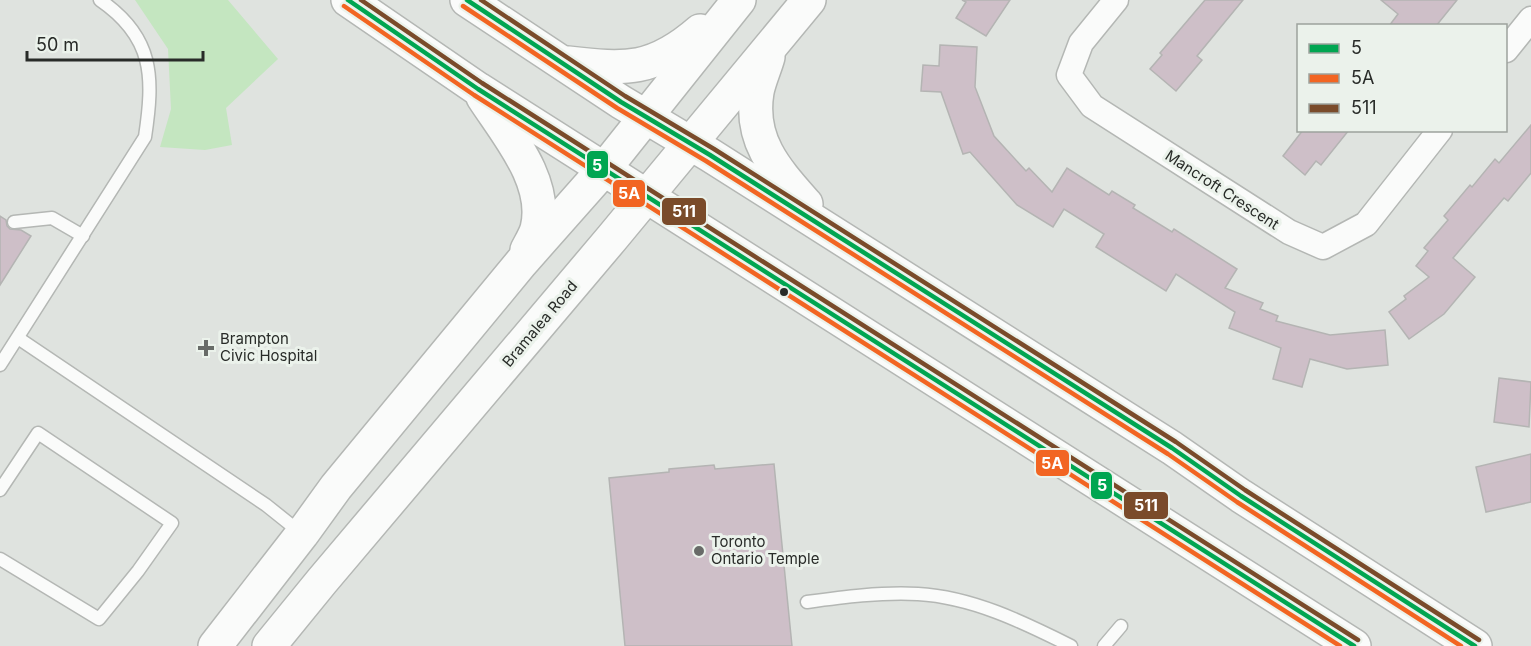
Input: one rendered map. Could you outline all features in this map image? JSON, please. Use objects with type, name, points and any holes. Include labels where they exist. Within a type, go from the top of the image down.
[{"type":"main road","points":[[348,0],[478,89],[1354,646]]},
{"type":"main road","points":[[467,0],[560,62],[1172,448],[1241,496],[1475,646]]},
{"type":"main road","points":[[560,62],[613,69],[654,62],[687,42],[737,0]]},
{"type":"main road","points":[[215,646],[336,487],[521,263],[605,168],[737,0]]},
{"type":"main road","name":"Bramalea Road","points":[[269,646],[809,0]]},
{"type":"main road","points":[[772,46],[757,92],[756,119],[762,145],[775,168],[829,230]]},
{"type":"main road","points":[[478,89],[535,182],[539,204],[537,229],[521,263]]},
{"type":"street","name":"Mancroft Crescent","points":[[1116,0],[1081,43],[1069,75],[1092,106],[1289,232],[1323,247],[1366,224],[1438,132]]},
{"type":"street","points":[[1507,49],[1531,19]]},
{"type":"lane","points":[[0,365],[145,137],[151,101],[149,69],[139,39],[118,12],[100,0]]},
{"type":"lane","points":[[14,222],[52,218],[83,236]]},
{"type":"lane","points":[[18,338],[266,505],[302,534]]},
{"type":"lane","points":[[0,490],[38,433],[172,523],[138,571],[99,619],[0,559]]},
{"type":"lane","points":[[807,602],[846,596],[918,594],[971,603],[1032,626],[1071,646]]},
{"type":"lane","points":[[1104,646],[1120,626]]},
{"type":"green space","points":[[135,0],[228,0],[278,59],[226,108],[232,145],[205,150],[160,147],[171,109],[168,49]]},
{"type":"building","points":[[962,0],[1010,0],[986,36],[956,18],[966,2]]},
{"type":"building","points":[[1205,0],[1243,0],[1197,56],[1202,60],[1176,91],[1150,69],[1162,55],[1160,53]]},
{"type":"building","points":[[1381,0],[1457,0],[1438,24],[1390,24],[1398,14]]},
{"type":"building","points":[[940,45],[977,47],[975,87],[994,136],[1026,171],[1029,168],[1052,192],[1067,168],[1109,195],[1112,191],[1135,205],[1133,208],[1172,232],[1174,229],[1237,269],[1225,288],[1263,303],[1260,309],[1278,316],[1276,321],[1330,335],[1385,330],[1388,365],[1347,369],[1310,359],[1302,387],[1273,379],[1281,348],[1229,328],[1235,312],[1176,274],[1166,291],[1096,247],[1104,234],[1064,209],[1053,227],[1017,205],[970,152],[963,154],[941,92],[921,91],[923,65],[939,66]]},
{"type":"building","points":[[1531,125],[1531,173],[1508,201],[1504,198],[1453,258],[1475,277],[1444,314],[1409,339],[1389,312],[1406,299],[1404,296],[1429,277],[1416,266],[1428,251],[1424,248],[1448,220],[1444,216],[1470,185],[1472,187],[1495,159],[1499,163]]},
{"type":"building","points":[[1301,132],[1347,132],[1321,165],[1316,161],[1305,175],[1283,156]]},
{"type":"building","points":[[0,216],[6,220],[10,229],[21,230],[31,236],[0,285]]},
{"type":"building","points":[[1499,378],[1531,382],[1529,427],[1494,422]]},
{"type":"building","points":[[1531,454],[1531,502],[1486,512],[1476,467]]},
{"type":"building","name":"Toronto Ontario Temple","points":[[774,464],[792,646],[625,646],[609,478],[714,465],[715,469]]},
{"type":"transit line","name":"5","points":[[348,0],[478,89],[1354,646]]},
{"type":"transit line","name":"511","points":[[361,0],[482,83],[1358,640]]},
{"type":"transit line","name":"5","points":[[467,0],[621,102],[710,155],[1172,448],[1241,496],[1475,646]]},
{"type":"transit line","name":"511","points":[[481,0],[625,96],[714,149],[1176,442],[1245,490],[1479,640]]},
{"type":"transit line","name":"5A","points":[[344,6],[474,95],[1340,646]]},
{"type":"transit line","name":"5A","points":[[463,6],[617,108],[706,161],[1168,454],[1237,502],[1461,646]]},
{"type":"place","name":"Brampton Civic Hospital","points":[[206,348]]},
{"type":"place","name":"Toronto Ontario Temple","points":[[699,551]]}]
